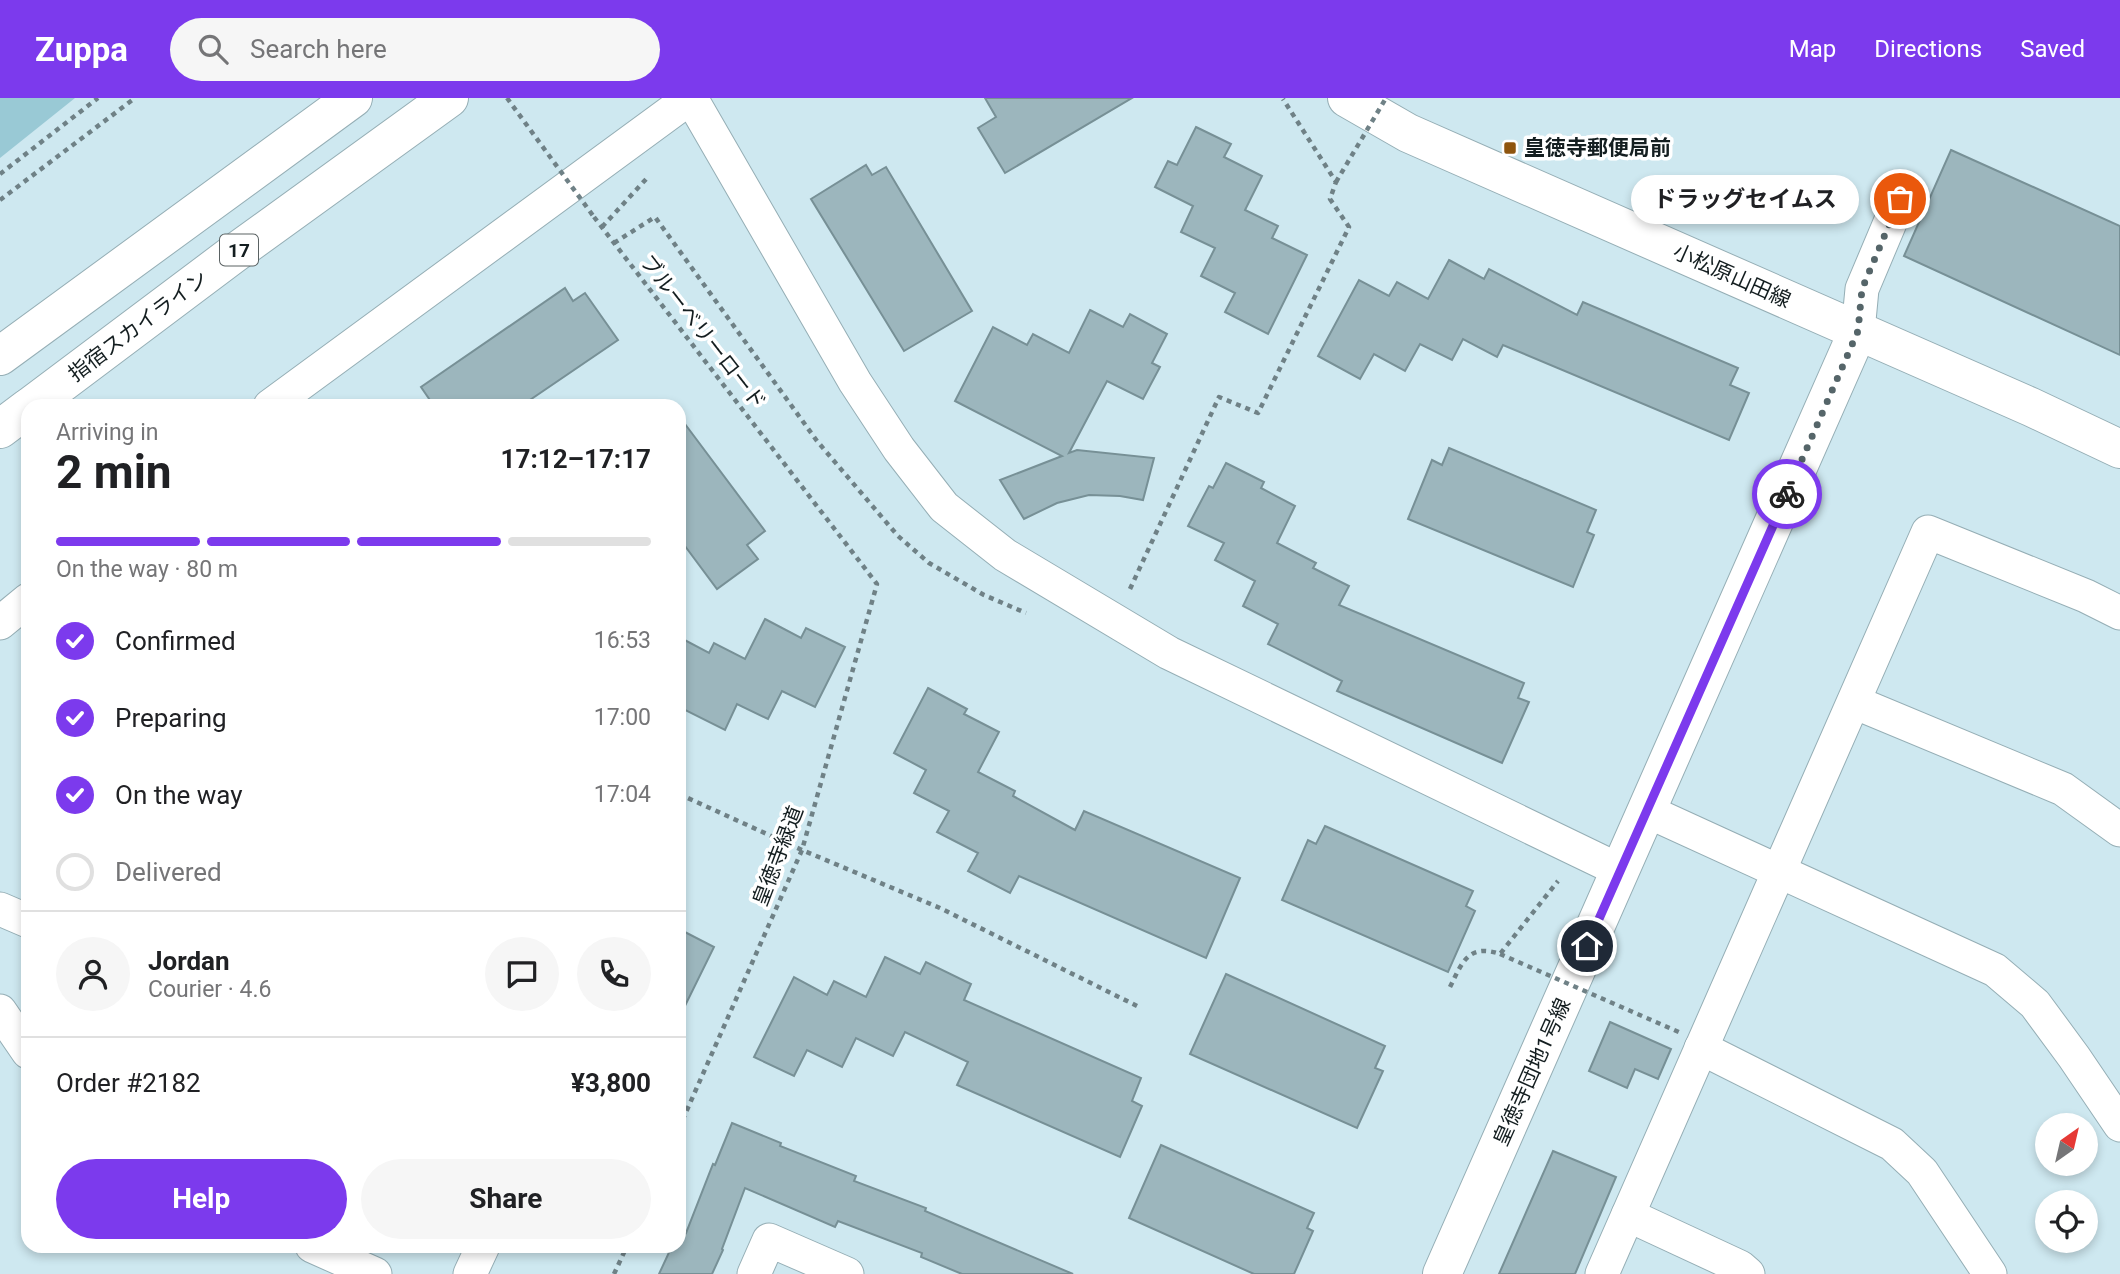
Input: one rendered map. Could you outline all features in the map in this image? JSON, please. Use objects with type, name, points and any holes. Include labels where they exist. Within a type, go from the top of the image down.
[{"type":"street","points":[[0,356],[353,98]]},
{"type":"street","name":"指宿スカイライン","points":[[40,399],[449,98]]},
{"type":"street","points":[[280,399],[691,98],[855,382],[899,449],[944,507],[1006,555],[1169,653],[1620,871]]},
{"type":"street","name":"小松原山田線","points":[[1347,98],[1408,133],[2120,449]]},
{"type":"street","points":[[1858,331],[1862,289],[1900,199]]},
{"type":"street","name":"皇徳寺団地1号線","points":[[1442,1274],[1858,331]]},
{"type":"street","name":"指宿スカイライン","points":[[0,429],[21,413]]},
{"type":"street","points":[[1602,1274],[1628,1215],[1691,1041],[1779,871],[1928,532],[2086,596],[2120,613]]},
{"type":"street","points":[[0,623],[21,606]]},
{"type":"street","points":[[1854,702],[2063,789],[2120,830]]},
{"type":"street","points":[[1647,811],[1995,970],[2035,1004],[2120,1125]]},
{"type":"street","points":[[0,909],[21,918]]},
{"type":"street","points":[[0,1011],[21,1042]]},
{"type":"street","points":[[1691,1041],[1892,1144],[1922,1172],[1990,1274]]},
{"type":"street","points":[[1628,1215],[1740,1267],[1748,1274]]},
{"type":"street","points":[[754,1274],[769,1240],[847,1274]]},
{"type":"street","points":[[328,1253],[375,1274]]},
{"type":"street","points":[[470,1274],[480,1253]]},
{"type":"path","points":[[0,174],[98,98]]},
{"type":"path","points":[[0,200],[135,98]]},
{"type":"path","name":"ブルーベリーロード","points":[[507,98],[594,217],[877,583]]},
{"type":"path","points":[[1115,621],[1219,397],[1258,413],[1349,227],[1330,199],[1336,182],[1386,98]]},
{"type":"path","points":[[1283,99],[1336,182]]},
{"type":"path","points":[[602,227],[655,170]]},
{"type":"path","points":[[614,243],[655,217],[817,441],[898,536],[929,563],[942,570]]},
{"type":"path","name":"皇徳寺緑道","points":[[686,1112],[802,850],[877,583]]},
{"type":"path","points":[[686,797],[940,908],[1137,1006]]},
{"type":"path","points":[[1500,954],[1560,878]]},
{"type":"path","points":[[1450,987],[1459,966],[1477,950],[1488,950],[1691,1041]]},
{"type":"path","points":[[614,1274],[624,1253]]},
{"type":"shaded area","points":[[0,98],[75,98],[0,158]]},
{"type":"building","points":[[985,98],[1132,98],[1005,173],[978,128],[996,117]]},
{"type":"building","points":[[1196,127],[1231,144],[1224,157],[1262,176],[1245,210],[1278,226],[1272,238],[1307,255],[1268,334],[1225,312],[1235,293],[1201,276],[1215,248],[1181,232],[1193,206],[1155,187],[1168,161],[1177,165]]},
{"type":"building","points":[[1951,150],[2120,226],[2120,355],[1904,256]]},
{"type":"building","points":[[866,165],[872,175],[886,167],[972,311],[904,351],[811,199]]},
{"type":"building","points":[[1449,260],[1484,279],[1489,269],[1577,315],[1583,302],[1738,368],[1730,385],[1749,393],[1729,440],[1503,345],[1497,357],[1463,339],[1452,360],[1420,344],[1405,371],[1374,354],[1360,379],[1318,356],[1359,280],[1389,296],[1397,282],[1428,299]]},
{"type":"building","points":[[565,288],[573,301],[585,293],[618,340],[531,399],[429,399],[421,387]]},
{"type":"building","points":[[1090,310],[1123,327],[1130,314],[1167,334],[1152,363],[1160,367],[1143,399],[1107,381],[1069,453],[1077,450],[1154,458],[1143,500],[1089,495],[1057,503],[1024,519],[1000,480],[1062,456],[955,401],[993,327],[1027,345],[1033,334],[1069,353]]},
{"type":"building","points":[[686,425],[765,531],[747,545],[758,559],[717,589],[686,547]]},
{"type":"building","points":[[1449,448],[1596,510],[1587,532],[1594,535],[1573,587],[1408,519],[1432,460],[1442,465]]},
{"type":"building","points":[[1226,463],[1264,482],[1261,488],[1295,506],[1277,543],[1316,563],[1313,568],[1349,586],[1339,605],[1524,683],[1518,698],[1529,702],[1502,763],[1337,691],[1342,681],[1268,644],[1278,624],[1243,606],[1255,581],[1215,560],[1224,543],[1188,526],[1209,486],[1213,488]]},
{"type":"building","points":[[765,619],[801,638],[806,628],[845,647],[815,707],[782,691],[768,719],[737,704],[725,730],[686,710],[686,641],[709,653],[714,643],[745,659]]},
{"type":"building","points":[[928,688],[967,709],[964,714],[999,732],[978,772],[1015,791],[1013,796],[1075,830],[1084,811],[1240,878],[1206,958],[1019,876],[1010,893],[968,871],[978,853],[937,832],[949,811],[914,793],[926,770],[894,753]]},
{"type":"building","points":[[1325,826],[1473,891],[1466,906],[1475,911],[1448,972],[1282,900],[1308,840],[1316,844]]},
{"type":"building","points":[[686,933],[714,947],[686,1004]]},
{"type":"building","points":[[885,957],[920,974],[926,962],[971,984],[964,1000],[1141,1078],[1132,1101],[1142,1106],[1120,1157],[957,1085],[968,1062],[905,1032],[893,1056],[856,1038],[842,1067],[807,1050],[794,1076],[754,1057],[794,977],[827,995],[834,981],[866,997]]},
{"type":"building","points":[[1226,974],[1385,1046],[1375,1068],[1383,1071],[1357,1128],[1190,1054]]},
{"type":"building","points":[[1610,1022],[1671,1049],[1658,1079],[1635,1069],[1627,1088],[1589,1071]]},
{"type":"building","points":[[732,1123],[781,1143],[780,1146],[856,1176],[854,1181],[926,1208],[925,1211],[1073,1274],[962,1274],[921,1257],[922,1253],[838,1221],[835,1227],[745,1188],[712,1274],[659,1274],[669,1253],[686,1253],[686,1233],[713,1164],[715,1165]]},
{"type":"building","points":[[1161,1145],[1314,1213],[1307,1228],[1313,1231],[1294,1274],[1254,1274],[1129,1218]]},
{"type":"building","points":[[1553,1151],[1616,1177],[1575,1274],[1499,1274]]},
{"type":"way so far","points":[[1787,494],[1858,331],[1862,289],[1900,199]]},
{"type":"place","name":"皇徳寺郵便局前","points":[[1510,148]]},
{"type":"place","name":"ドラッグセイムス","points":[[1900,199]]},
{"type":"route","points":[[1587,946],[1787,494]]}]
